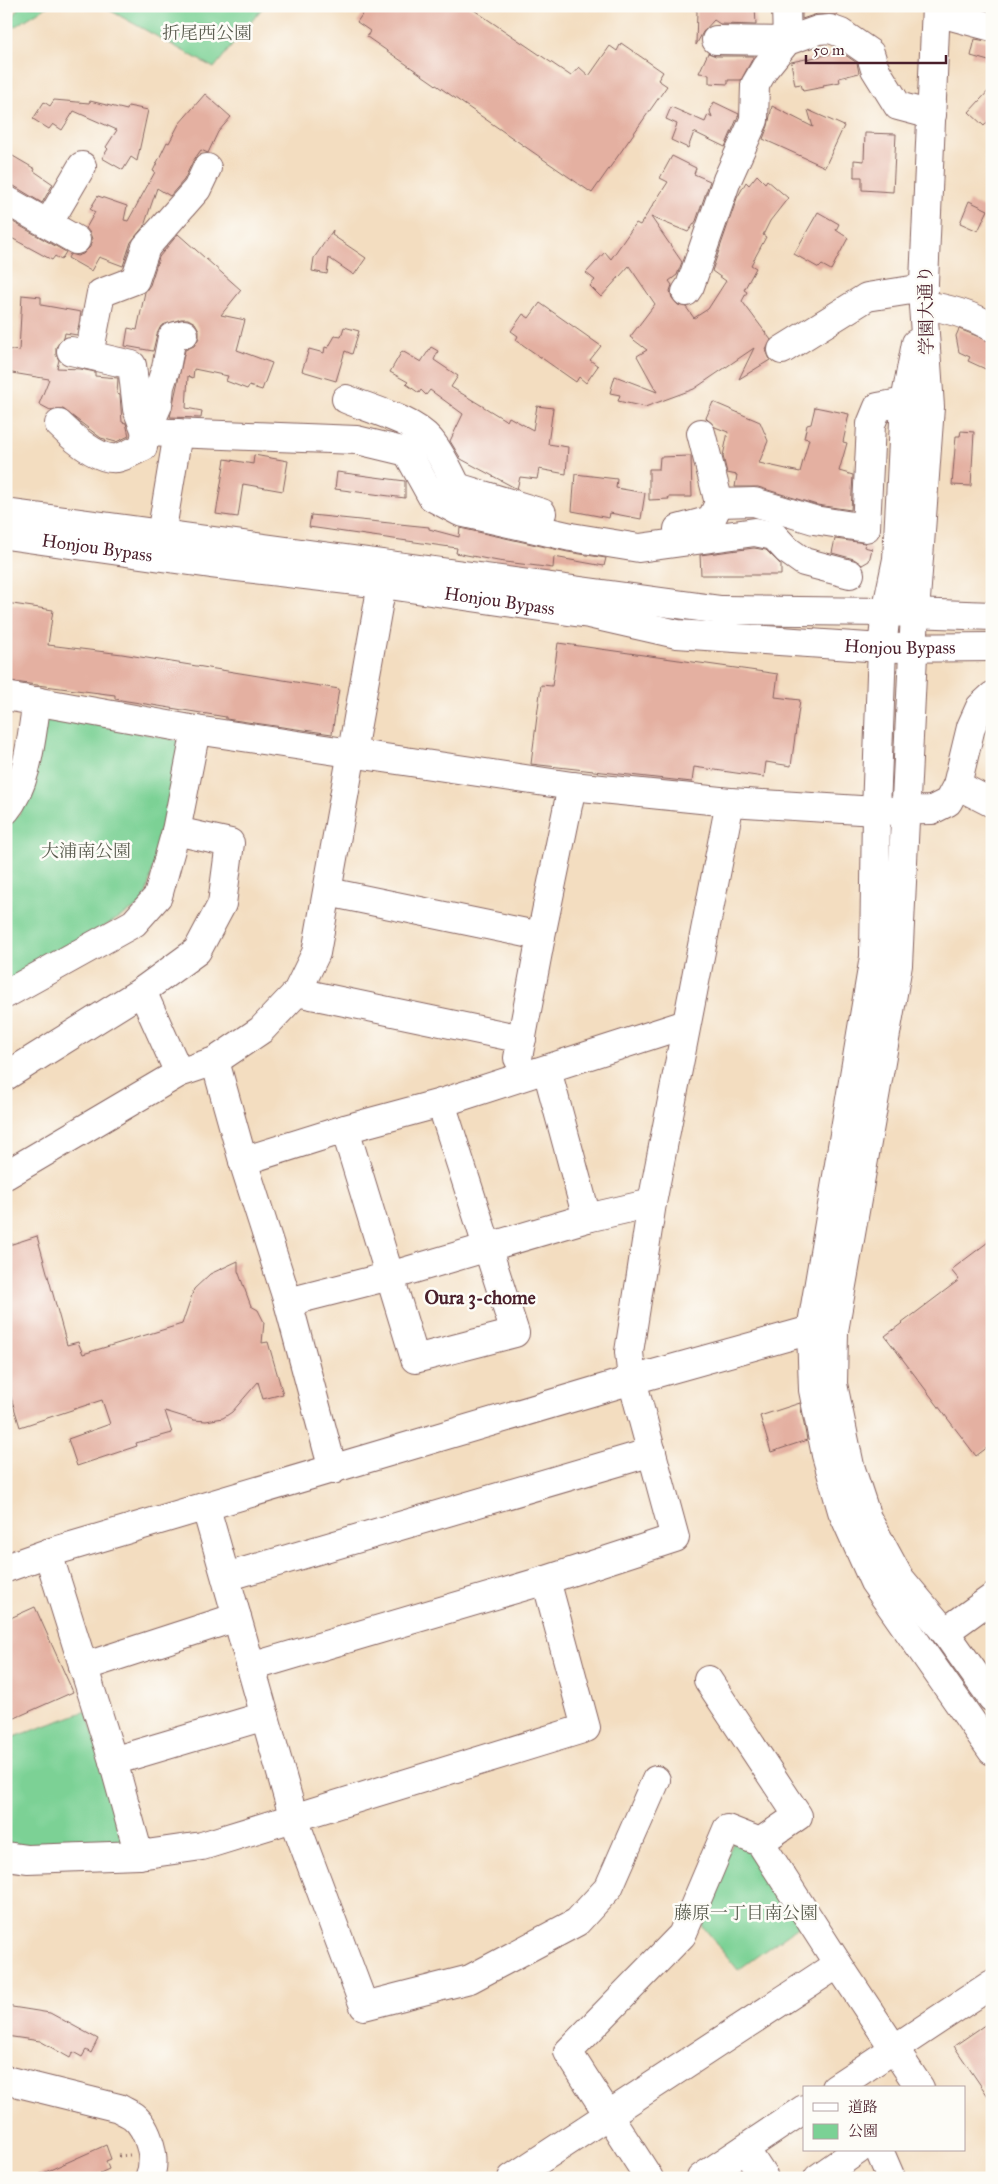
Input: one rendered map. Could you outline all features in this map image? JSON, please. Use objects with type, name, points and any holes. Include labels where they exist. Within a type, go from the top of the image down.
[{"type":"main road","points":[[686,292],[690,286],[727,180],[754,120],[755,85],[765,68],[787,41],[786,6]]},
{"type":"main road","points":[[936,9],[992,27]]},
{"type":"main road","name":"学園大通り","points":[[822,1331],[898,965],[915,614],[930,407],[923,296],[936,9]]},
{"type":"main road","points":[[716,40],[787,41],[818,30],[830,29],[841,33],[870,53],[875,68],[898,106],[932,115]]},
{"type":"main road","points":[[48,224],[82,166]]},
{"type":"main road","points":[[146,432],[137,409],[132,365],[80,353],[101,293],[135,280],[146,247],[197,189],[207,168]]},
{"type":"main road","points":[[6,200],[76,240]]},
{"type":"main road","points":[[923,296],[905,402],[897,559],[886,612],[882,648],[876,811],[874,957],[813,1390],[826,1456],[842,1511],[874,1582],[992,1750]]},
{"type":"main road","points":[[782,350],[867,297],[923,296],[942,307],[983,321],[992,327]]},
{"type":"main road","points":[[59,424],[80,444],[104,456],[116,458],[143,447],[146,432],[158,405],[160,386],[166,368],[172,337],[184,334]]},
{"type":"main road","points":[[346,399],[414,427],[430,440],[452,474],[457,487]]},
{"type":"main road","points":[[719,503],[754,502],[814,520],[866,528],[871,424],[878,407],[905,402]]},
{"type":"main road","points":[[146,432],[357,440],[407,452],[432,498],[460,512],[571,537],[639,548],[755,532],[774,536],[787,550],[804,562],[850,574]]},
{"type":"main road","points":[[161,535],[178,433]]},
{"type":"main road","points":[[428,489],[449,490],[457,487],[555,517],[633,534],[687,528],[711,520],[719,503],[701,433]]},
{"type":"main road","name":"Honjou Bypass","points":[[6,513],[721,610],[886,612],[992,616]]},
{"type":"main road","name":"Honjou Bypass","points":[[6,535],[211,564],[382,584],[589,614],[677,634],[882,648],[992,647]]},
{"type":"main road","points":[[6,1174],[179,1073],[215,1061],[261,1030],[297,992],[316,953],[382,584]]},
{"type":"main road","points":[[6,696],[196,730],[572,786],[730,802],[876,811],[932,810],[948,802],[957,785],[971,727],[980,707],[992,696]]},
{"type":"main road","points":[[9,802],[24,771],[37,701]]},
{"type":"main road","points":[[6,994],[134,923],[158,896],[176,831],[196,730]]},
{"type":"main road","points":[[957,785],[992,803]]},
{"type":"main road","points":[[514,1079],[540,936],[572,786]]},
{"type":"main road","points":[[251,1667],[546,1580],[675,1538],[632,1380],[629,1352],[652,1203],[730,802]]},
{"type":"main road","points":[[6,1076],[142,991],[197,951],[222,904],[230,843],[176,831]]},
{"type":"main road","points":[[328,892],[540,936]]},
{"type":"main road","points":[[142,991],[179,1073]]},
{"type":"main road","points":[[297,992],[522,1039]]},
{"type":"main road","points":[[243,1161],[345,1129],[441,1103],[686,1024]]},
{"type":"main road","points":[[215,1061],[243,1161],[288,1302],[334,1470]]},
{"type":"main road","points":[[546,1070],[587,1218]]},
{"type":"main road","points":[[345,1129],[415,1359],[515,1333],[441,1103]]},
{"type":"main road","points":[[288,1302],[390,1276],[587,1218],[652,1203]]},
{"type":"main road","points":[[6,1568],[48,1553],[206,1508],[632,1380],[822,1331]]},
{"type":"main road","points":[[822,1331],[850,1466],[867,1518],[899,1577],[945,1632],[992,1698]]},
{"type":"main road","points":[[226,1577],[652,1452]]},
{"type":"main road","points":[[206,1508],[294,1819],[364,2006],[470,1979],[577,1922],[609,1887],[656,1780]]},
{"type":"main road","points":[[48,1553],[113,1761],[139,1855]]},
{"type":"main road","points":[[6,1856],[27,1858],[139,1855],[202,1846],[586,1728],[546,1580]]},
{"type":"main road","points":[[945,1632],[992,1598]]},
{"type":"main road","points":[[83,1667],[237,1617]]},
{"type":"main road","points":[[708,1680],[798,1816],[760,1842]]},
{"type":"main road","points":[[113,1761],[265,1716]]},
{"type":"main road","points":[[649,2178],[606,2114],[568,2052],[682,1935],[727,1829],[760,1842],[919,2086]]},
{"type":"main road","points":[[512,2178],[606,2114],[838,1964]]},
{"type":"main road","points":[[838,2086],[992,1984]]},
{"type":"main road","points":[[6,2080],[118,2108],[134,2116],[146,2134],[153,2152],[149,2178]]},
{"type":"main road","points":[[701,2178],[803,2110]]},
{"type":"main road","points":[[745,2149],[764,2178]]},
{"type":"main road","points":[[818,2178],[855,2152]]},
{"type":"main road","points":[[880,2152],[891,2178]]},
{"type":"green space","points":[[19,6],[48,6],[6,32]]},
{"type":"green space","name":"折尾西公園","points":[[102,6],[264,6],[214,68]]},
{"type":"green space","name":"大浦南公園","points":[[52,714],[185,742],[144,903],[6,985],[6,826],[20,813],[45,719]]},
{"type":"green space","points":[[86,1711],[126,1836],[115,1848],[6,1849],[6,1740]]},
{"type":"green space","name":"藤原一丁目南公園","points":[[734,1841],[754,1847],[803,1923],[738,1970],[697,1919]]},
{"type":"building","points":[[368,6],[468,6],[571,76],[579,67],[589,76],[610,46],[617,51],[621,43],[663,72],[658,80],[667,86],[592,193],[367,37],[370,31],[357,22]]},
{"type":"building","points":[[688,6],[755,6],[756,25],[720,24],[714,20],[703,32],[696,45],[697,11]]},
{"type":"building","points":[[802,6],[837,6],[837,15],[817,14],[802,19]]},
{"type":"building","points":[[975,39],[992,42],[992,62],[971,56]]},
{"type":"building","points":[[841,52],[857,63],[859,73],[839,78],[840,82],[803,91],[801,84],[795,85],[791,62]]},
{"type":"building","points":[[708,53],[716,56],[754,56],[741,80],[728,80],[728,84],[709,83],[709,74],[699,73]]},
{"type":"building","points":[[992,87],[992,116],[984,126],[969,112]]},
{"type":"building","points":[[205,94],[231,117],[218,132],[208,153],[201,150],[193,161],[184,180],[170,196],[157,188],[144,226],[131,242],[123,266],[99,257],[91,271],[68,258],[70,254],[77,256],[83,254],[90,247],[92,239],[86,228],[95,212],[90,209],[98,196],[127,206],[124,220],[128,221],[155,172],[153,171],[167,142],[169,143],[179,124]]},
{"type":"building","points":[[54,100],[89,103],[90,101],[127,110],[128,106],[148,110],[137,161],[131,157],[123,170],[102,158],[108,149],[106,147],[117,130],[74,111],[62,130],[53,124],[49,129],[33,119],[44,102],[50,106]]},
{"type":"building","points":[[714,102],[739,114],[725,147],[694,132],[688,148],[671,140],[677,124],[666,119],[671,107],[705,122],[708,115],[712,118],[710,111]]},
{"type":"building","points":[[772,106],[813,127],[808,110],[844,126],[825,167],[763,139]]},
{"type":"building","points":[[865,133],[896,134],[893,192],[862,190],[862,177],[854,177],[854,160],[864,161]]},
{"type":"building","points":[[6,152],[35,169],[34,171],[53,184],[42,203],[14,186],[6,184]]},
{"type":"building","points":[[672,156],[696,168],[694,174],[710,181],[696,221],[688,232],[651,217],[682,262],[677,275],[669,281],[672,285],[670,291],[672,298],[678,305],[686,307],[694,318],[708,309],[726,281],[712,271],[737,198],[746,182],[749,185],[757,175],[765,183],[767,180],[788,198],[770,221],[763,235],[766,237],[751,265],[756,268],[744,290],[747,292],[742,301],[771,340],[766,350],[770,360],[739,379],[754,348],[694,389],[645,407],[618,401],[620,395],[610,393],[615,376],[657,392],[637,356],[647,350],[630,337],[655,304],[629,266],[601,297],[590,286],[595,280],[586,273],[605,252],[611,259],[636,223],[640,225],[668,182],[660,178]]},
{"type":"building","points":[[969,201],[988,210],[978,231],[960,223]]},
{"type":"building","points":[[818,212],[839,224],[836,230],[848,238],[831,270],[822,265],[819,268],[794,254]]},
{"type":"building","points":[[6,218],[66,252],[61,260],[55,256],[52,260],[6,235]]},
{"type":"building","points":[[333,230],[332,235],[366,258],[354,275],[329,258],[327,274],[312,271],[314,258]]},
{"type":"building","points":[[178,234],[241,290],[221,315],[245,320],[237,350],[272,363],[262,390],[249,386],[247,389],[226,381],[228,376],[194,369],[193,378],[188,376],[186,408],[202,411],[201,418],[170,417],[185,350],[194,346],[199,338],[199,330],[195,323],[188,319],[181,319],[161,326],[153,351],[125,346],[128,328],[137,330],[145,292],[150,285],[159,257]]},
{"type":"building","points":[[22,295],[41,297],[41,305],[81,312],[77,335],[65,333],[64,338],[56,347],[56,355],[59,360],[57,368],[81,369],[95,372],[95,376],[118,378],[117,394],[120,395],[122,422],[126,423],[129,436],[116,442],[101,438],[63,409],[52,411],[39,404],[49,379],[6,372],[6,349],[19,351]]},
{"type":"building","points":[[540,303],[601,346],[590,360],[598,366],[586,383],[579,377],[576,382],[516,340],[518,336],[511,331],[523,314],[529,318]]},
{"type":"building","points":[[344,327],[359,331],[352,354],[345,351],[336,381],[302,371],[309,349],[324,353],[325,347],[328,348],[335,336],[341,337]]},
{"type":"building","points":[[959,329],[992,342],[992,372],[968,361],[970,357],[959,352],[956,336]]},
{"type":"building","points":[[431,347],[438,351],[434,360],[458,376],[451,387],[507,421],[509,417],[533,430],[537,406],[553,408],[548,444],[568,447],[566,474],[539,469],[537,479],[520,477],[517,489],[461,459],[450,441],[463,414],[430,390],[426,395],[421,390],[419,393],[406,384],[408,382],[390,372],[402,351],[421,362]]},
{"type":"building","points":[[713,402],[760,422],[768,441],[759,463],[800,472],[809,439],[804,438],[807,425],[811,424],[815,407],[849,414],[843,442],[847,443],[839,471],[853,475],[851,510],[817,505],[758,487],[735,487],[737,475],[727,473],[723,456],[728,432],[715,427],[706,418]]},
{"type":"building","points":[[961,431],[974,432],[971,486],[952,485],[956,436],[960,436]]},
{"type":"building","points":[[254,455],[288,461],[283,491],[243,484],[238,517],[216,514],[225,459],[253,464]]},
{"type":"building","points":[[691,456],[692,497],[668,497],[669,499],[649,500],[649,469],[659,469],[660,457]]},
{"type":"building","points":[[337,472],[405,481],[405,498],[335,489]]},
{"type":"building","points":[[575,474],[617,479],[616,488],[645,493],[641,519],[610,513],[609,518],[572,511]]},
{"type":"building","points":[[311,515],[429,527],[429,529],[459,537],[460,528],[568,552],[606,558],[604,566],[554,557],[553,568],[498,561],[456,553],[457,548],[309,527]]},
{"type":"building","points":[[835,539],[865,543],[864,547],[872,549],[869,561],[862,565],[854,559],[832,553]]},
{"type":"building","points":[[754,548],[766,550],[781,565],[781,575],[701,575],[700,555]]},
{"type":"building","points":[[6,603],[53,610],[48,645],[122,654],[339,689],[332,734],[226,719],[226,717],[115,699],[115,695],[6,681]]},
{"type":"building","points":[[558,643],[778,674],[775,697],[800,700],[791,766],[766,762],[764,777],[694,767],[692,782],[531,764],[541,685],[552,686]]},
{"type":"building","points":[[37,1236],[67,1345],[78,1342],[83,1354],[182,1324],[194,1289],[210,1274],[238,1261],[238,1271],[251,1306],[258,1310],[264,1322],[262,1343],[268,1342],[283,1394],[263,1399],[258,1382],[232,1412],[223,1418],[206,1421],[194,1420],[165,1411],[172,1433],[136,1443],[137,1446],[77,1466],[68,1439],[110,1424],[102,1400],[20,1427],[6,1381],[6,1246]]},
{"type":"building","points":[[992,1239],[992,1444],[976,1456],[885,1336],[959,1280],[951,1270]]},
{"type":"building","points":[[800,1403],[807,1440],[771,1452],[760,1416]]},
{"type":"building","points":[[35,1607],[73,1692],[6,1722],[6,1620]]},
{"type":"building","points":[[6,2006],[50,2013],[98,2039],[91,2053],[86,2050],[82,2057],[73,2052],[70,2058],[40,2041],[6,2036]]},
{"type":"building","points":[[992,2020],[992,2102],[954,2046]]},
{"type":"building","points":[[106,2145],[111,2159],[106,2161],[109,2169],[100,2173],[102,2178],[32,2178]]},
{"type":"district","name":"Oura 3-chome","points":[[480,1297]]}]
